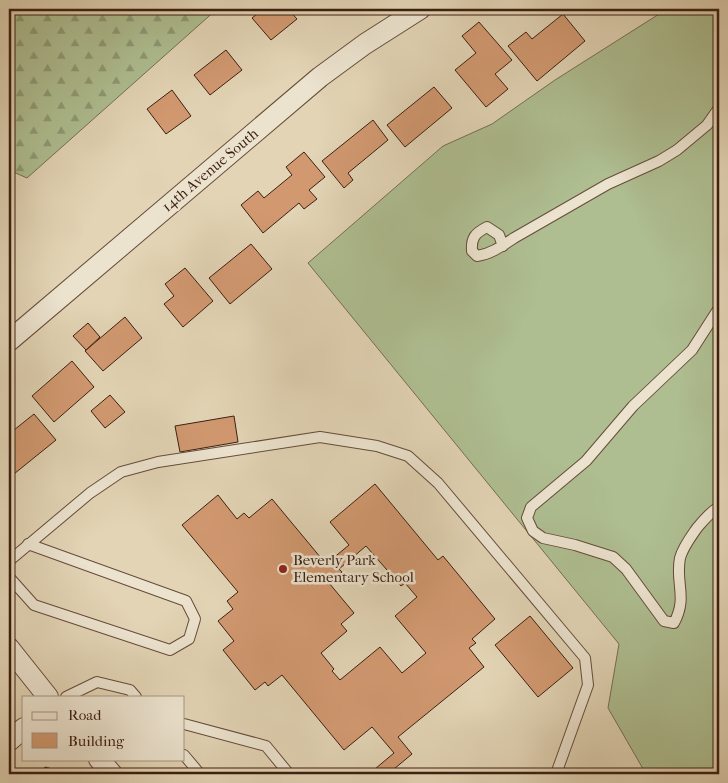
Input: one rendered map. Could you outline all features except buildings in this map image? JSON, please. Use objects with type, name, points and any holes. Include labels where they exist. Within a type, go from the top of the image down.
[{"type":"street","name":"14th Avenue South","points":[[9,341],[320,77],[365,44],[420,9]]},
{"type":"street","points":[[9,648],[47,696]]},
{"type":"street","points":[[9,740],[22,730]]},
{"type":"street","points":[[100,760],[112,774]]},
{"type":"lane","points":[[503,246],[608,184],[660,161],[701,130],[719,108]]},
{"type":"lane","points":[[719,308],[692,350],[634,406],[586,461],[531,508],[527,518],[533,531],[543,538],[575,545],[612,557],[626,570],[664,621],[674,623],[680,613],[682,598],[680,560],[685,544],[699,526],[719,507]]},
{"type":"lane","points":[[9,561],[90,493],[121,472],[158,462],[320,436],[377,446],[408,456],[438,483],[585,658],[588,686],[556,774]]},
{"type":"lane","points":[[9,578],[34,605],[170,650],[189,639],[195,619],[186,601],[28,544]]},
{"type":"lane","points":[[68,696],[97,682],[130,690],[135,696]]},
{"type":"lane","points":[[185,724],[266,746],[288,774]]},
{"type":"lane","points":[[185,755],[200,774]]},
{"type":"green space","points":[[9,9],[217,9],[27,178],[9,170]]},
{"type":"green space","points":[[667,9],[719,9],[719,774],[646,774],[608,708],[619,644],[308,263],[443,146],[492,124],[555,80]]},
{"type":"place","name":"Beverly Park Elementary School","points":[[283,569]]}]
